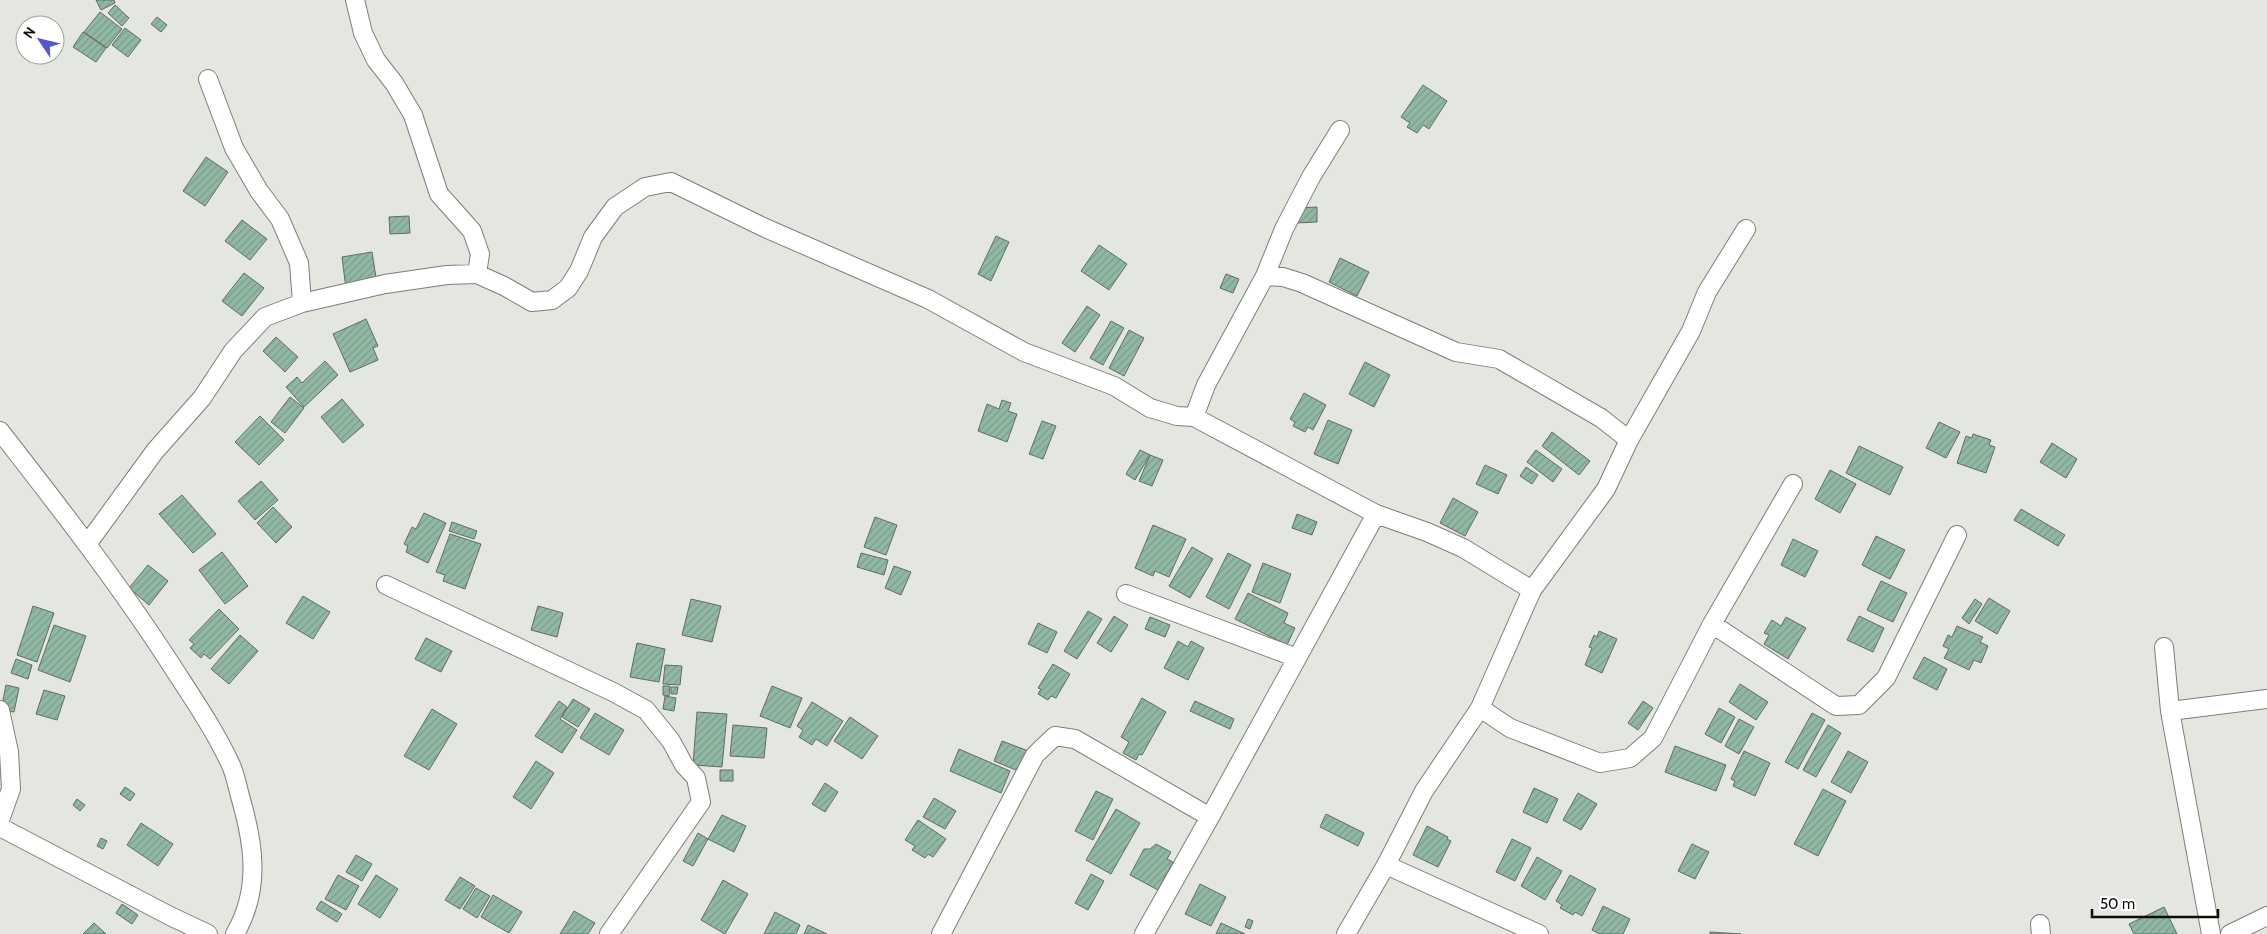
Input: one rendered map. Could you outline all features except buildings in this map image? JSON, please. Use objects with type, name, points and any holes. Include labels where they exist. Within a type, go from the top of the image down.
[{"type":"street","points":[[355,0],[363,33],[376,60],[394,83],[413,115],[439,194],[472,231],[480,254],[477,274]]},
{"type":"street","points":[[208,79],[234,148],[259,191],[280,219],[299,263],[302,303]]},
{"type":"street","points":[[1194,417],[1206,385],[1265,276],[1284,229],[1311,177],[1340,130]]},
{"type":"street","points":[[88,543],[155,451],[202,398],[233,351],[265,317],[302,303],[385,284],[447,275],[477,274],[504,286],[532,302],[552,300],[568,288],[579,271],[593,237],[615,207],[645,187],[671,182],[763,227],[928,299],[1024,352],[1114,386],[1150,408],[1177,416],[1194,417],[1376,514],[1428,532],[1463,548],[1532,590]]},
{"type":"street","points":[[1346,934],[1386,865],[1424,791],[1480,708],[1532,590],[1606,489],[1629,440],[1691,331],[1707,292],[1746,229]]},
{"type":"street","points":[[1265,276],[1302,283],[1456,352],[1499,359],[1601,418],[1629,440]]},
{"type":"street","points":[[0,431],[88,543],[143,621],[202,712],[231,764],[249,826],[254,877],[247,909],[234,934]]},
{"type":"street","points":[[1480,708],[1510,728],[1600,763],[1630,758],[1653,738],[1712,624],[1793,484]]},
{"type":"street","points":[[1149,932],[1376,514]]},
{"type":"street","points":[[1712,624],[1836,706],[1859,705],[1886,678],[1957,535]]},
{"type":"street","points":[[386,585],[613,692],[646,710],[671,741],[684,765],[696,778],[701,802],[615,932]]},
{"type":"street","points":[[1126,594],[1297,658]]},
{"type":"street","points":[[2164,647],[2170,711],[2211,934]]},
{"type":"street","points":[[2170,711],[2267,699]]},
{"type":"street","points":[[0,710],[9,752],[11,789],[0,820]]},
{"type":"street","points":[[941,934],[1035,755],[1055,736],[1075,739],[1210,818]]},
{"type":"street","points":[[0,827],[208,934]]},
{"type":"street","points":[[1386,865],[1539,934]]},
{"type":"street","points":[[2230,934],[2267,916]]}]
